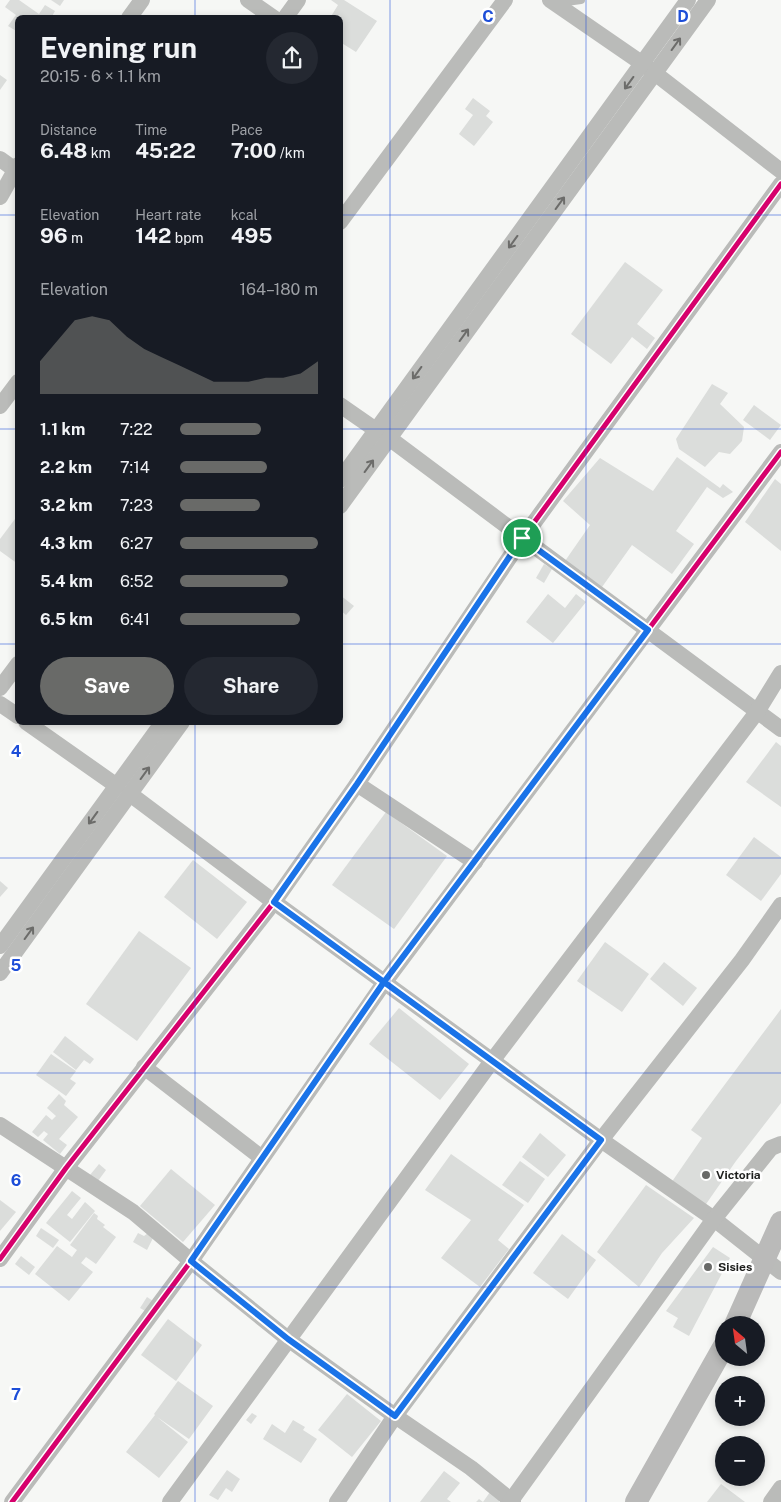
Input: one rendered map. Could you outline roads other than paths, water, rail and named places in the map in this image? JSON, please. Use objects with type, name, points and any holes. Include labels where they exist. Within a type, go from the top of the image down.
[{"type":"street","points":[[130,15],[142,0]]},
{"type":"street","points":[[248,0],[270,15]]},
{"type":"street","points":[[287,15],[298,0]]},
{"type":"street","points":[[343,218],[505,0]]},
{"type":"street","points":[[649,69],[688,0]]},
{"type":"street","points":[[343,501],[382,434],[649,69],[708,0]]},
{"type":"street","points":[[552,2],[649,69],[781,171]]},
{"type":"street","points":[[0,159],[15,168]]},
{"type":"street","points":[[0,197],[15,171]]},
{"type":"street","points":[[0,1258],[66,1168],[274,902],[357,784],[522,538],[781,184]]},
{"type":"street","points":[[0,406],[15,386]]},
{"type":"street","points":[[343,407],[648,630],[781,730]]},
{"type":"street","points":[[343,477],[382,434]]},
{"type":"street","points":[[12,1502],[191,1261],[384,982],[781,452]]},
{"type":"street","points":[[0,688],[15,668]]},
{"type":"street","points":[[170,1502],[492,1061],[757,712],[781,673]]},
{"type":"street","points":[[0,704],[15,714]]},
{"type":"street","points":[[30,725],[123,790],[601,1140],[714,1219],[773,1266]]},
{"type":"street","points":[[0,972],[123,790],[161,725]]},
{"type":"street","points":[[0,946],[123,790],[179,725]]},
{"type":"street","points":[[357,784],[475,862]]},
{"type":"street","points":[[337,1502],[395,1416],[601,1140],[742,960],[781,905]]},
{"type":"street","points":[[144,1068],[262,1158]]},
{"type":"street","points":[[0,1125],[133,1212],[288,1339],[471,1468],[511,1501],[714,1219],[771,1148],[781,1144]]},
{"type":"street","points":[[741,1316],[773,1266],[781,1222]]},
{"type":"street","points":[[636,1502],[715,1362]]},
{"type":"street","points":[[771,1502],[781,1488]]},
{"type":"lane","points":[[552,2],[581,0]]},
{"type":"place","name":"Victoria","points":[[706,1175]]},
{"type":"place","name":"Sisies","points":[[708,1267]]}]
